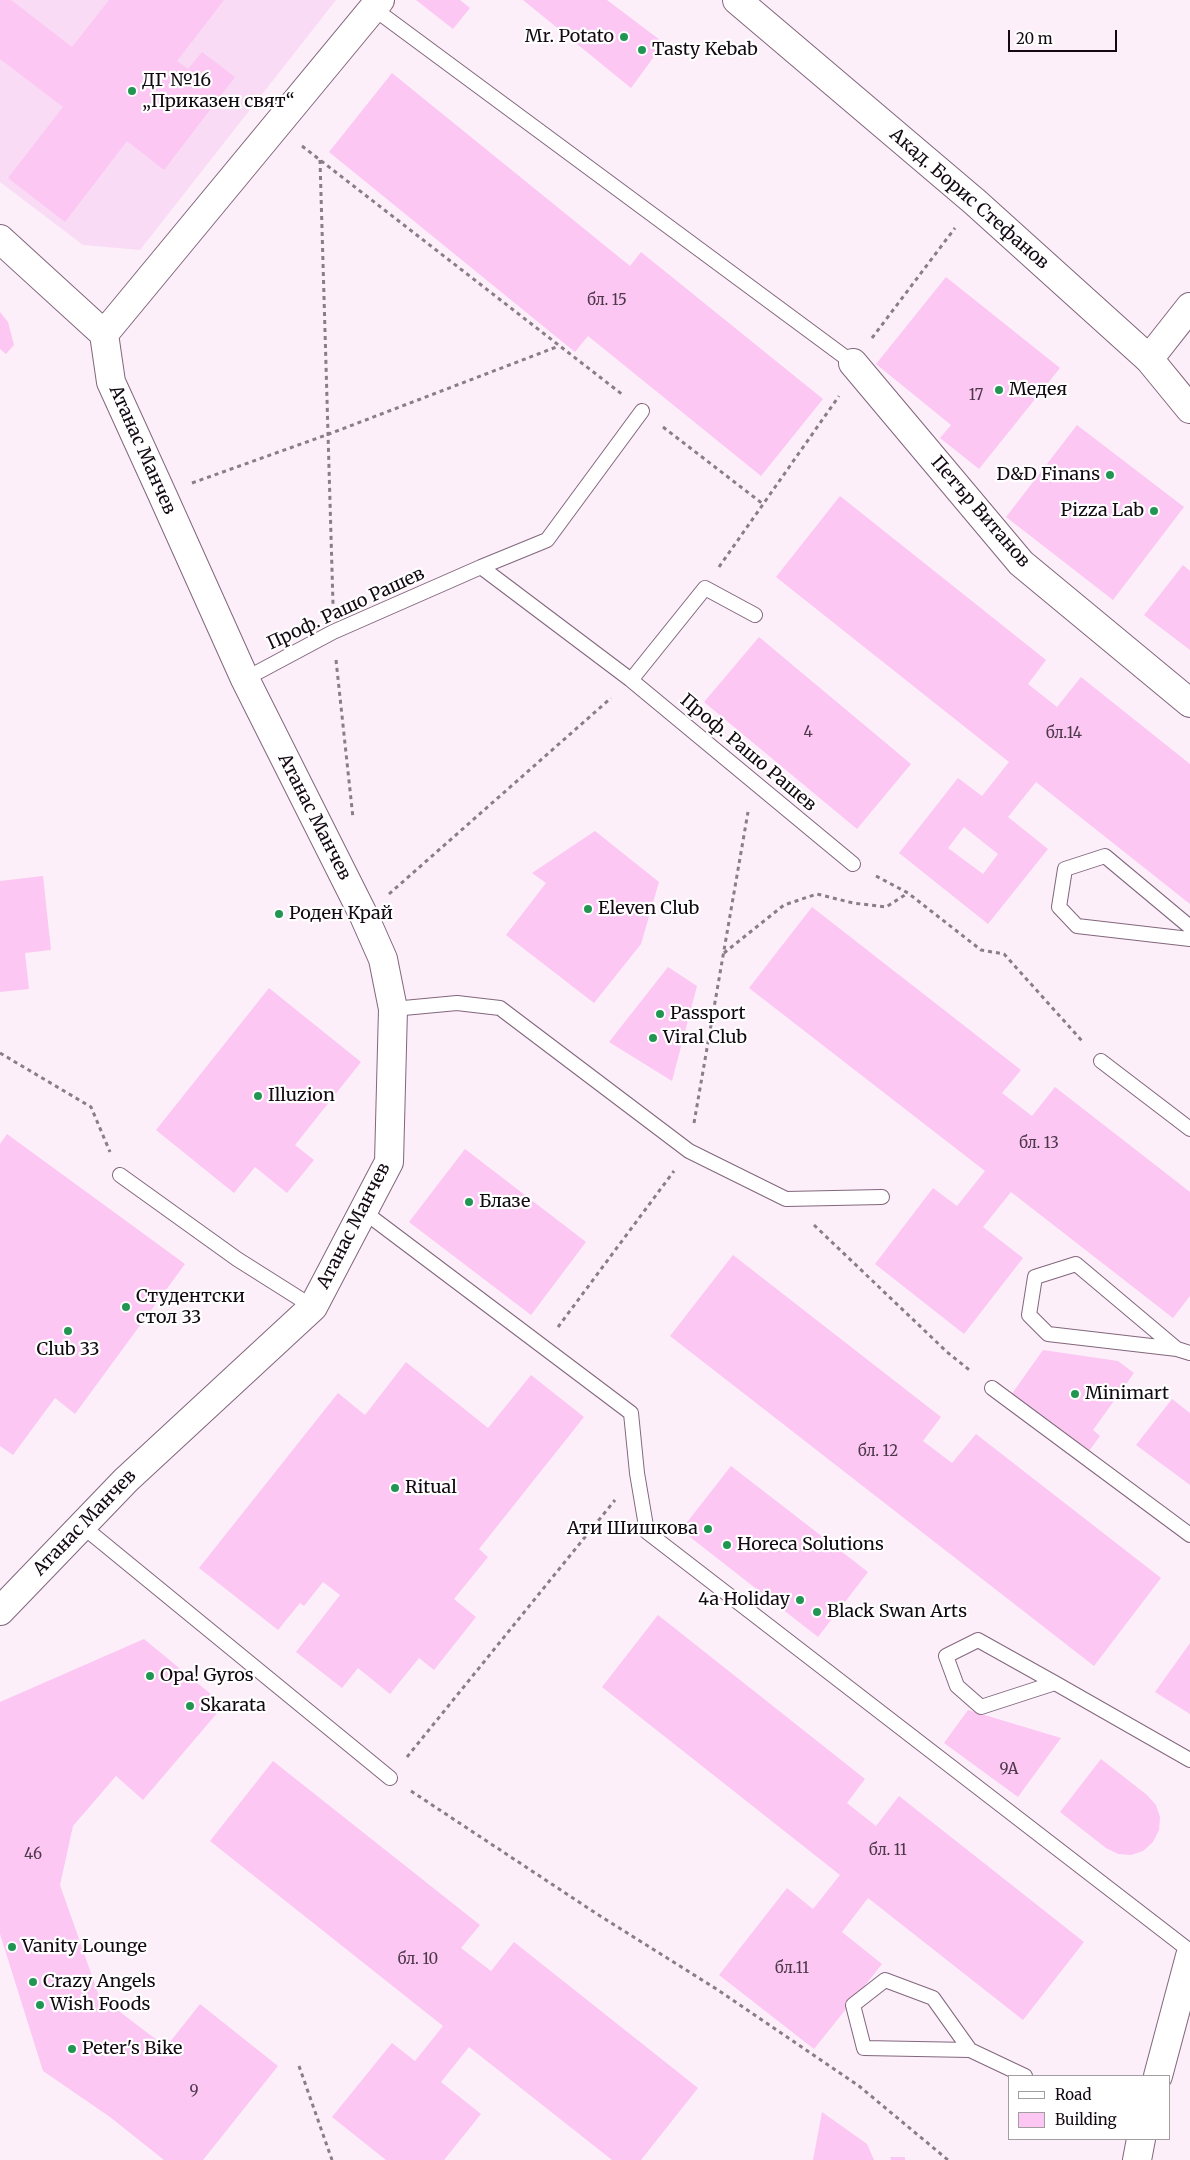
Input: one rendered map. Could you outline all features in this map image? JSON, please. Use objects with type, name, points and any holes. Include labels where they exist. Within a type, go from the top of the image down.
[{"type":"street","name":"Акад. Борис Стефанов","points":[[737,0],[974,202],[1149,359],[1190,409]]},
{"type":"street","points":[[0,239],[104,334],[377,4]]},
{"type":"street","points":[[1149,359],[1190,306]]},
{"type":"street","name":"Атанас Манчев","points":[[0,1611],[126,1480],[313,1307],[389,1162],[393,1009],[383,959],[364,916],[245,679],[111,382],[104,334]]},
{"type":"street","name":"Петър Витанов","points":[[853,363],[1021,563],[1190,704]]},
{"type":"street","points":[[1158,2075],[1190,1956]]},
{"type":"street","points":[[1137,2160],[1141,2140]]},
{"type":"lane","points":[[377,4],[853,363]]},
{"type":"lane","points":[[481,567],[547,540],[642,410]]},
{"type":"lane","name":"Проф. Рашо Рашев","points":[[245,679],[333,632],[481,567],[631,680],[853,864]]},
{"type":"lane","points":[[631,680],[705,588],[755,615]]},
{"type":"lane","points":[[1190,927],[1105,856],[1065,868],[1059,907],[1077,926],[1190,939]]},
{"type":"lane","points":[[393,1009],[457,1003],[500,1008],[690,1151],[786,1199],[882,1197]]},
{"type":"lane","points":[[1101,1061],[1190,1129]]},
{"type":"lane","points":[[120,1175],[238,1259],[313,1307]]},
{"type":"lane","points":[[363,1211],[631,1413],[637,1473],[647,1532],[1190,1951]]},
{"type":"lane","points":[[1076,1264],[1184,1351],[1048,1334],[1030,1314],[1035,1277],[1076,1264]]},
{"type":"lane","points":[[992,1388],[1190,1535]]},
{"type":"lane","points":[[81,1525],[390,1778]]},
{"type":"lane","points":[[1055,1683],[981,1707],[957,1686],[946,1656],[978,1640],[1055,1683],[1190,1760]]},
{"type":"lane","points":[[970,2050],[933,1998],[885,1980],[853,2005],[864,2048],[970,2050],[1023,2075]]},
{"type":"path","points":[[276,126],[763,504]]},
{"type":"path","points":[[320,160],[333,632],[354,828]]},
{"type":"path","points":[[705,588],[839,396],[853,363],[974,202]]},
{"type":"path","points":[[162,494],[329,434],[560,346]]},
{"type":"path","points":[[364,916],[631,680]]},
{"type":"path","points":[[543,1347],[690,1151],[753,781]]},
{"type":"path","points":[[853,864],[908,893],[981,950],[1004,954],[1101,1061]]},
{"type":"path","points":[[723,953],[784,905],[809,896],[817,894],[853,902],[886,906],[908,893]]},
{"type":"path","points":[[0,1053],[91,1107],[120,1175]]},
{"type":"path","points":[[786,1199],[947,1352],[992,1388]]},
{"type":"path","points":[[637,1473],[390,1778],[597,1914],[718,1990],[859,2086],[948,2160]]},
{"type":"path","points":[[298,2066],[332,2160]]},
{"type":"shaded area","name":"ДГ №16 „Приказен свят“","points":[[0,0],[336,0],[140,250],[83,245],[0,182]]},
{"type":"building","points":[[0,0],[11,0],[72,47],[109,0],[224,0],[177,61],[188,69],[202,52],[235,77],[164,170],[127,141],[65,222],[8,178],[63,107],[0,59]]},
{"type":"building","points":[[416,0],[460,0],[470,8],[453,29]]},
{"type":"building","points":[[523,0],[607,0],[664,43],[631,88]]},
{"type":"building","points":[[392,73],[630,266],[641,252],[823,399],[761,476],[588,336],[575,352],[329,152]]},
{"type":"building","points":[[946,277],[1060,368],[979,469],[940,438],[951,425],[876,364]]},
{"type":"building","points":[[0,312],[8,322],[14,345],[6,354],[0,349]]},
{"type":"building","points":[[1077,425],[1184,507],[1113,600],[1006,517]]},
{"type":"building","points":[[840,496],[1046,660],[1028,684],[1057,707],[1081,677],[1190,764],[1190,904],[1036,782],[1008,817],[1048,849],[988,924],[899,853],[958,778],[982,796],[1009,762],[776,577]],"holes":[[[964,827],[998,854],[983,874],[948,848]]]},
{"type":"building","points":[[1183,565],[1190,571],[1190,650],[1144,615]]},
{"type":"building","points":[[759,637],[911,764],[857,829],[704,702]]},
{"type":"building","name":"Eleven Club","points":[[595,831],[659,882],[641,944],[594,1003],[506,935],[546,883],[532,873]]},
{"type":"building","points":[[43,876],[51,950],[25,953],[29,989],[0,992],[0,881]]},
{"type":"building","points":[[812,907],[1021,1070],[1002,1093],[1032,1116],[1055,1087],[1190,1192],[1190,1296],[1173,1318],[1011,1192],[983,1227],[1023,1258],[964,1334],[875,1264],[933,1188],[957,1206],[985,1171],[749,988]]},
{"type":"building","name":"Passport","points":[[668,967],[697,986],[672,1081],[609,1042]]},
{"type":"building","name":"Illuzion","points":[[269,988],[361,1062],[295,1145],[314,1160],[287,1193],[255,1167],[234,1193],[156,1130]]},
{"type":"building","name":"Club 33","points":[[7,1134],[185,1264],[75,1414],[55,1398],[13,1455],[0,1446],[0,1144]]},
{"type":"building","points":[[465,1149],[586,1242],[531,1315],[409,1222]]},
{"type":"building","points":[[733,1255],[941,1417],[923,1441],[952,1463],[976,1434],[1161,1578],[1094,1666],[670,1336]]},
{"type":"building","points":[[1043,1350],[1118,1361],[1134,1373],[1093,1430],[1100,1436],[1089,1451],[1011,1395]]},
{"type":"building","name":"Ritual","points":[[406,1362],[488,1428],[531,1375],[584,1417],[479,1549],[488,1557],[454,1599],[476,1617],[434,1670],[419,1658],[390,1694],[358,1668],[342,1688],[296,1652],[340,1595],[323,1582],[304,1606],[300,1603],[278,1630],[199,1568],[338,1393],[365,1415]]},
{"type":"building","points":[[1172,1399],[1190,1413],[1190,1485],[1136,1445]]},
{"type":"building","points":[[731,1466],[868,1572],[818,1637],[681,1530]]},
{"type":"building","points":[[658,1615],[865,1779],[847,1803],[876,1826],[899,1796],[1084,1942],[1023,2020],[868,1898],[842,1932],[882,1964],[814,2049],[719,1975],[787,1888],[813,1909],[840,1875],[602,1687]]},
{"type":"building","points":[[144,1639],[224,1705],[143,1800],[116,1776],[73,1826],[60,1885],[99,1996],[166,2047],[200,2004],[278,2066],[203,2160],[164,2160],[110,2117],[43,2071],[0,1934],[0,1702]]},
{"type":"building","points":[[1190,1643],[1190,1714],[1155,1692]]},
{"type":"building","points":[[968,1710],[1061,1738],[1018,1797],[944,1743]]},
{"type":"building","points":[[1101,1759],[1147,1795],[1156,1805],[1160,1817],[1159,1830],[1153,1842],[1143,1851],[1131,1855],[1118,1854],[1106,1848],[1060,1812]]},
{"type":"building","points":[[273,1761],[480,1925],[461,1948],[491,1971],[514,1942],[698,2088],[641,2160],[612,2160],[469,2047],[441,2082],[481,2114],[444,2160],[386,2160],[332,2117],[392,2043],[415,2061],[443,2026],[210,1841]]},
{"type":"building","points":[[822,2112],[867,2144],[874,2160],[813,2160]]},
{"type":"building","points":[[890,2157],[905,2157],[905,2160],[891,2160]]},
{"type":"place","name":"Mr. Potato","points":[[624,37]]},
{"type":"place","name":"Tasty Kebab","points":[[642,50]]},
{"type":"place","name":"ДГ №16 „Приказен свят“","points":[[132,91]]},
{"type":"place","name":"Медея","points":[[999,390]]},
{"type":"place","name":"D&D Finans","points":[[1110,475]]},
{"type":"place","name":"Pizza Lab","points":[[1154,511]]},
{"type":"place","name":"Eleven Club","points":[[588,909]]},
{"type":"place","name":"Роден Край","points":[[279,914]]},
{"type":"place","name":"Passport","points":[[660,1014]]},
{"type":"place","name":"Viral Club","points":[[653,1038]]},
{"type":"place","name":"Illuzion","points":[[258,1096]]},
{"type":"place","name":"Блазе","points":[[469,1202]]},
{"type":"place","name":"Студентски стол 33","points":[[126,1307]]},
{"type":"place","name":"Club 33","points":[[68,1331]]},
{"type":"place","name":"Minimart","points":[[1075,1394]]},
{"type":"place","name":"Ritual","points":[[395,1488]]},
{"type":"place","name":"Ати Шишкова","points":[[708,1529]]},
{"type":"place","name":"Horeca Solutions","points":[[727,1545]]},
{"type":"place","name":"4a Holiday","points":[[800,1600]]},
{"type":"place","name":"Black Swan Arts","points":[[817,1612]]},
{"type":"place","name":"Opa! Gyros","points":[[150,1676]]},
{"type":"place","name":"Skarata","points":[[190,1706]]},
{"type":"place","name":"Vanity Lounge","points":[[12,1947]]},
{"type":"place","name":"Crazy Angels","points":[[33,1982]]},
{"type":"place","name":"Wish Foods","points":[[40,2005]]},
{"type":"place","name":"Peter's Bike","points":[[72,2049]]}]
